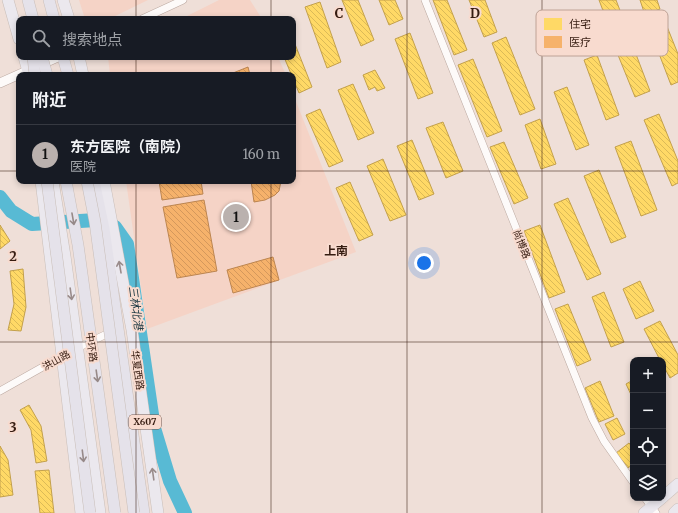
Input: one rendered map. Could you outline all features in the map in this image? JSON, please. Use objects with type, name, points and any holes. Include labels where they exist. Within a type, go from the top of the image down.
[{"type":"highway","points":[[28,0],[30,16]]},
{"type":"highway","points":[[28,0],[32,16]]},
{"type":"highway","points":[[49,0],[53,16]]},
{"type":"highway","points":[[30,72],[32,60]]},
{"type":"highway","points":[[43,60],[46,72]]},
{"type":"highway","points":[[64,60],[67,72]]},
{"type":"highway","points":[[47,184],[90,513]]},
{"type":"highway","name":"中环路","points":[[67,184],[78,245],[115,513]]},
{"type":"highway","name":"中环路","points":[[89,184],[95,222],[134,513]]},
{"type":"highway","points":[[94,185],[106,244],[144,513]]},
{"type":"main road","points":[[8,0],[16,28]]},
{"type":"main road","points":[[63,0],[68,16]]},
{"type":"main road","points":[[25,60],[29,72]]},
{"type":"main road","points":[[78,60],[79,72]]},
{"type":"main road","points":[[79,60],[82,72]]},
{"type":"main road","points":[[41,184],[81,513]]},
{"type":"main road","points":[[53,184],[65,256],[100,513]]},
{"type":"main road","name":"华夏西路","points":[[105,184],[132,330],[158,513]]},
{"type":"main road","name":"华夏西路","points":[[94,185],[138,513]]},
{"type":"main road","points":[[666,494],[678,484]]},
{"type":"main road","points":[[649,508],[657,501]]},
{"type":"main road","points":[[674,513],[678,509]]},
{"type":"street","points":[[148,16],[183,0]]},
{"type":"street","name":"尚博路","points":[[425,0],[592,418],[604,441],[630,478]]},
{"type":"street","points":[[33,72],[53,60]]},
{"type":"street","points":[[0,83],[16,78]]},
{"type":"street","name":"洪山路","points":[[0,391],[62,356],[114,331]]},
{"type":"shaded area","points":[[79,0],[148,0],[115,16],[84,16]]},
{"type":"shaded area","points":[[219,0],[250,0],[260,16],[187,16]]},
{"type":"shaded area","points":[[108,60],[279,60],[285,72],[110,72]]},
{"type":"shaded area","points":[[296,102],[356,252],[147,329],[126,184],[296,184]]},
{"type":"building: 住宅","points":[[342,0],[358,0],[374,40],[361,46]]},
{"type":"building: 住宅","points":[[379,0],[395,0],[403,19],[389,25]]},
{"type":"building: 住宅","points":[[433,0],[447,0],[467,50],[454,55]]},
{"type":"building: 住宅","points":[[469,0],[485,0],[497,32],[484,37]]},
{"type":"building: 住宅","points":[[599,0],[616,0],[620,10],[603,10]]},
{"type":"building: 住宅","points":[[640,0],[657,0],[660,9],[643,10]]},
{"type":"building: 住宅","points":[[320,2],[341,62],[327,68],[305,7]]},
{"type":"building: 住宅","points":[[668,29],[678,54],[678,82],[671,85],[660,56],[668,56]]},
{"type":"building: 住宅","points":[[410,33],[433,93],[418,99],[395,39]]},
{"type":"building: 住宅","points":[[506,37],[535,109],[520,115],[492,43]]},
{"type":"building: 住宅","points":[[296,47],[312,87],[299,93],[296,86],[296,72],[290,72],[285,60],[296,60]]},
{"type":"building: 住宅","points":[[597,56],[619,115],[606,120],[584,60]]},
{"type":"building: 住宅","points":[[618,56],[637,56],[650,91],[635,97]]},
{"type":"building: 住宅","points":[[473,59],[502,131],[487,137],[458,65]]},
{"type":"building: 住宅","points":[[375,70],[385,88],[377,91],[375,87],[369,90],[363,75]]},
{"type":"building: 住宅","points":[[353,84],[374,133],[358,140],[338,90]]},
{"type":"building: 住宅","points":[[567,87],[589,145],[576,150],[554,92]]},
{"type":"building: 住宅","points":[[320,109],[343,161],[329,167],[306,115]]},
{"type":"building: 住宅","points":[[659,114],[678,161],[678,183],[672,186],[644,120]]},
{"type":"building: 住宅","points":[[540,119],[556,164],[541,169],[525,125]]},
{"type":"building: 住宅","points":[[443,122],[463,171],[446,178],[426,128]]},
{"type":"building: 住宅","points":[[412,140],[434,194],[419,200],[397,146]]},
{"type":"building: 住宅","points":[[631,141],[657,210],[641,216],[615,147]]},
{"type":"building: 住宅","points":[[504,142],[528,198],[514,204],[490,147]]},
{"type":"building: 住宅","points":[[383,159],[406,215],[390,221],[367,166]]},
{"type":"building: 住宅","points":[[599,170],[626,237],[611,243],[584,176]]},
{"type":"building: 住宅","points":[[350,182],[373,235],[359,241],[336,188]]},
{"type":"building: 住宅","points":[[568,198],[601,274],[587,280],[554,204]]},
{"type":"building: 住宅","points":[[0,225],[10,241],[0,249]]},
{"type":"building: 住宅","points":[[540,225],[565,292],[549,298],[524,231]]},
{"type":"building: 住宅","points":[[23,269],[26,307],[21,331],[8,330],[14,304],[10,271]]},
{"type":"building: 住宅","points":[[640,281],[654,311],[636,319],[623,289]]},
{"type":"building: 住宅","points":[[604,292],[624,342],[611,347],[592,297]]},
{"type":"building: 住宅","points":[[568,304],[591,360],[577,366],[555,309]]},
{"type":"building: 住宅","points":[[660,321],[678,355],[678,373],[670,378],[666,371],[666,357],[658,357],[644,329]]},
{"type":"building: 住宅","points":[[600,381],[614,416],[599,422],[585,388]]},
{"type":"building: 住宅","points":[[630,382],[630,393],[626,384]]},
{"type":"building: 住宅","points":[[29,405],[41,426],[47,461],[36,463],[31,430],[20,410]]},
{"type":"building: 住宅","points":[[617,418],[625,434],[613,440],[605,424]]},
{"type":"building: 住宅","points":[[629,443],[630,466],[628,468],[616,453]]},
{"type":"building: 住宅","points":[[0,446],[8,460],[13,495],[0,497]]},
{"type":"building: 住宅","points":[[49,470],[54,513],[40,513],[35,471]]},
{"type":"building: 医疗","points":[[248,67],[249,72],[236,72]]},
{"type":"building: 医疗","points":[[159,184],[201,184],[203,194],[162,200]]},
{"type":"building: 医疗","points":[[251,184],[280,184],[279,191],[275,195],[265,200],[254,202]]},
{"type":"building: 医疗","points":[[204,200],[217,271],[177,278],[163,207]]},
{"type":"building: 医疗","points":[[273,257],[279,280],[233,293],[227,270]]},
{"type":"waterway","name":"三林北港","points":[[0,197],[11,211],[32,224],[96,220],[115,227],[127,244],[154,428],[170,481],[185,513]]},
{"type":"place","name":"东方医院（南院）","points":[[236,217]]},
{"type":"district","name":"上南","points":[[336,251]]}]
